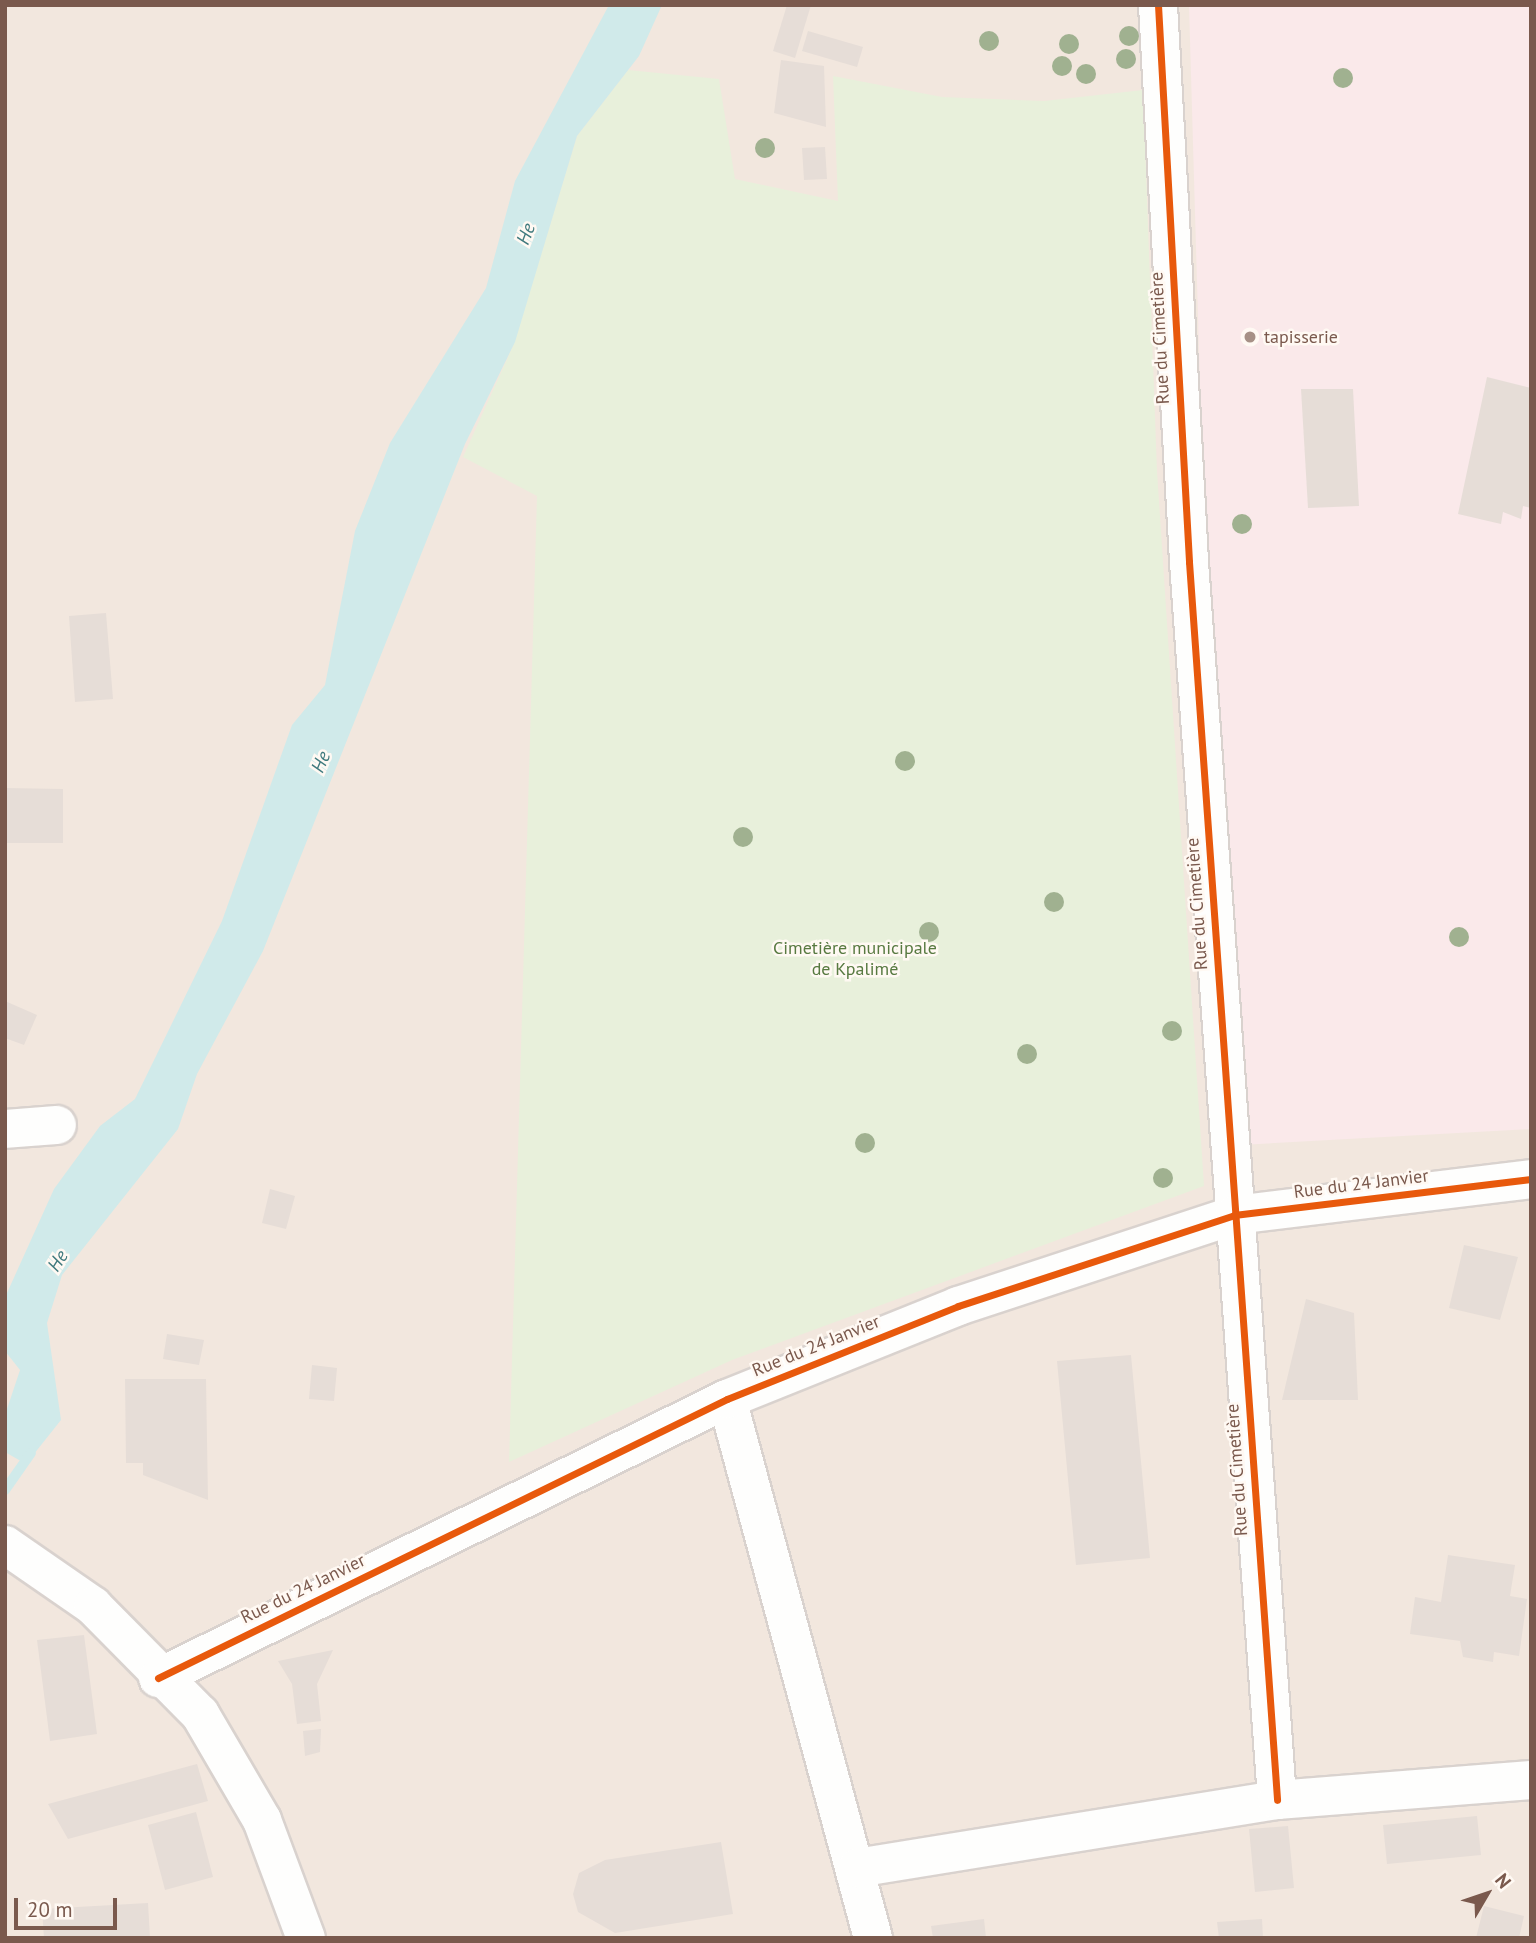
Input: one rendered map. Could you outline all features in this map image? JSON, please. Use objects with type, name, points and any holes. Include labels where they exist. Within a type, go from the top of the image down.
[{"type":"street","name":"Rue du Cimetière","points":[[1158,5],[1234,1215],[1277,1800]]},
{"type":"street","points":[[5,1129],[57,1125]]},
{"type":"street","name":"Rue du 24 Janvier","points":[[158,1678],[727,1399],[958,1306],[1234,1215],[1531,1179]]},
{"type":"street","points":[[727,1399],[857,1868],[873,1938]]},
{"type":"street","points":[[5,1545],[93,1606],[158,1678],[200,1714],[262,1821],[306,1938]]},
{"type":"street","points":[[857,1868],[1277,1800],[1531,1780]]},
{"type":"shaded area","points":[[5,5],[1531,5],[1531,1938],[5,1938]]},
{"type":"shaded area","points":[[1189,5],[1531,5],[1531,1129],[1222,1146]]},
{"type":"green space","name":"Cimetière municipale de Kpalimé","points":[[628,70],[719,79],[735,179],[838,201],[833,76],[942,97],[1044,101],[1143,90],[1157,471],[1204,1186],[732,1360],[509,1462],[537,496],[463,457],[513,346],[577,136]]},
{"type":"water","points":[[609,5],[662,5],[639,56],[577,136],[515,342],[465,444],[263,951],[197,1074],[178,1129],[62,1275],[47,1323],[61,1420],[26,1464],[5,1452],[5,1415],[20,1370],[5,1351],[7,1293],[54,1189],[100,1126],[135,1099],[222,921],[292,725],[325,685],[355,531],[390,443],[486,288],[515,181]]},
{"type":"building","points":[[787,5],[811,5],[795,58],[773,51]]},
{"type":"building","points":[[808,31],[863,47],[857,67],[802,51]]},
{"type":"building","points":[[781,60],[824,66],[826,127],[774,113]]},
{"type":"building","points":[[825,147],[827,179],[804,180],[802,148]]},
{"type":"building","points":[[1487,377],[1531,388],[1531,508],[1523,506],[1521,519],[1503,512],[1501,524],[1458,514]]},
{"type":"building","points":[[1301,389],[1353,389],[1359,506],[1308,508]]},
{"type":"building","points":[[106,613],[113,699],[75,702],[69,616]]},
{"type":"building","points":[[5,788],[63,789],[63,843],[5,843]]},
{"type":"building","points":[[5,1001],[37,1015],[24,1045],[5,1038]]},
{"type":"building","points":[[270,1189],[295,1196],[286,1229],[262,1223]]},
{"type":"building","points":[[1464,1245],[1518,1257],[1500,1320],[1449,1308]]},
{"type":"building","points":[[1306,1299],[1354,1313],[1358,1400],[1282,1400]]},
{"type":"building","points":[[167,1334],[204,1340],[199,1365],[163,1359]]},
{"type":"building","points":[[1131,1355],[1150,1558],[1076,1565],[1057,1361]]},
{"type":"building","points":[[312,1365],[337,1368],[334,1401],[309,1399]]},
{"type":"building","points":[[125,1379],[206,1379],[208,1500],[143,1475],[143,1463],[126,1463]]},
{"type":"building","points":[[1448,1555],[1515,1565],[1510,1596],[1527,1599],[1519,1656],[1494,1652],[1493,1662],[1463,1657],[1460,1641],[1410,1634],[1415,1597],[1441,1602]]},
{"type":"building","points":[[84,1635],[97,1734],[50,1741],[37,1640]]},
{"type":"building","points":[[333,1650],[317,1684],[321,1721],[297,1724],[292,1684],[278,1661]]},
{"type":"building","points":[[321,1729],[320,1752],[305,1756],[303,1731]]},
{"type":"building","points":[[197,1764],[208,1801],[68,1839],[48,1804]]},
{"type":"building","points":[[196,1812],[213,1877],[165,1890],[148,1825]]},
{"type":"building","points":[[1477,1816],[1481,1855],[1387,1864],[1383,1825]]},
{"type":"building","points":[[1288,1826],[1294,1888],[1255,1892],[1249,1829]]},
{"type":"building","points":[[721,1842],[733,1914],[615,1933],[578,1912],[573,1894],[579,1873],[605,1860]]},
{"type":"building","points":[[148,1903],[150,1938],[44,1938],[42,1909]]},
{"type":"building","points":[[1484,1906],[1524,1916],[1519,1938],[1476,1938]]},
{"type":"building","points":[[984,1919],[986,1938],[933,1938],[931,1926]]},
{"type":"building","points":[[1262,1919],[1263,1938],[1219,1938],[1217,1922]]},
{"type":"waterway","name":"He","points":[[5,1490],[31,1453]]},
{"type":"cycle path","points":[[1158,5],[1189,562],[1277,1800]]},
{"type":"cycle path","points":[[158,1678],[727,1399],[958,1306],[1234,1215],[1531,1179]]},
{"type":"place","name":"tapisserie","points":[[1250,337]]}]
